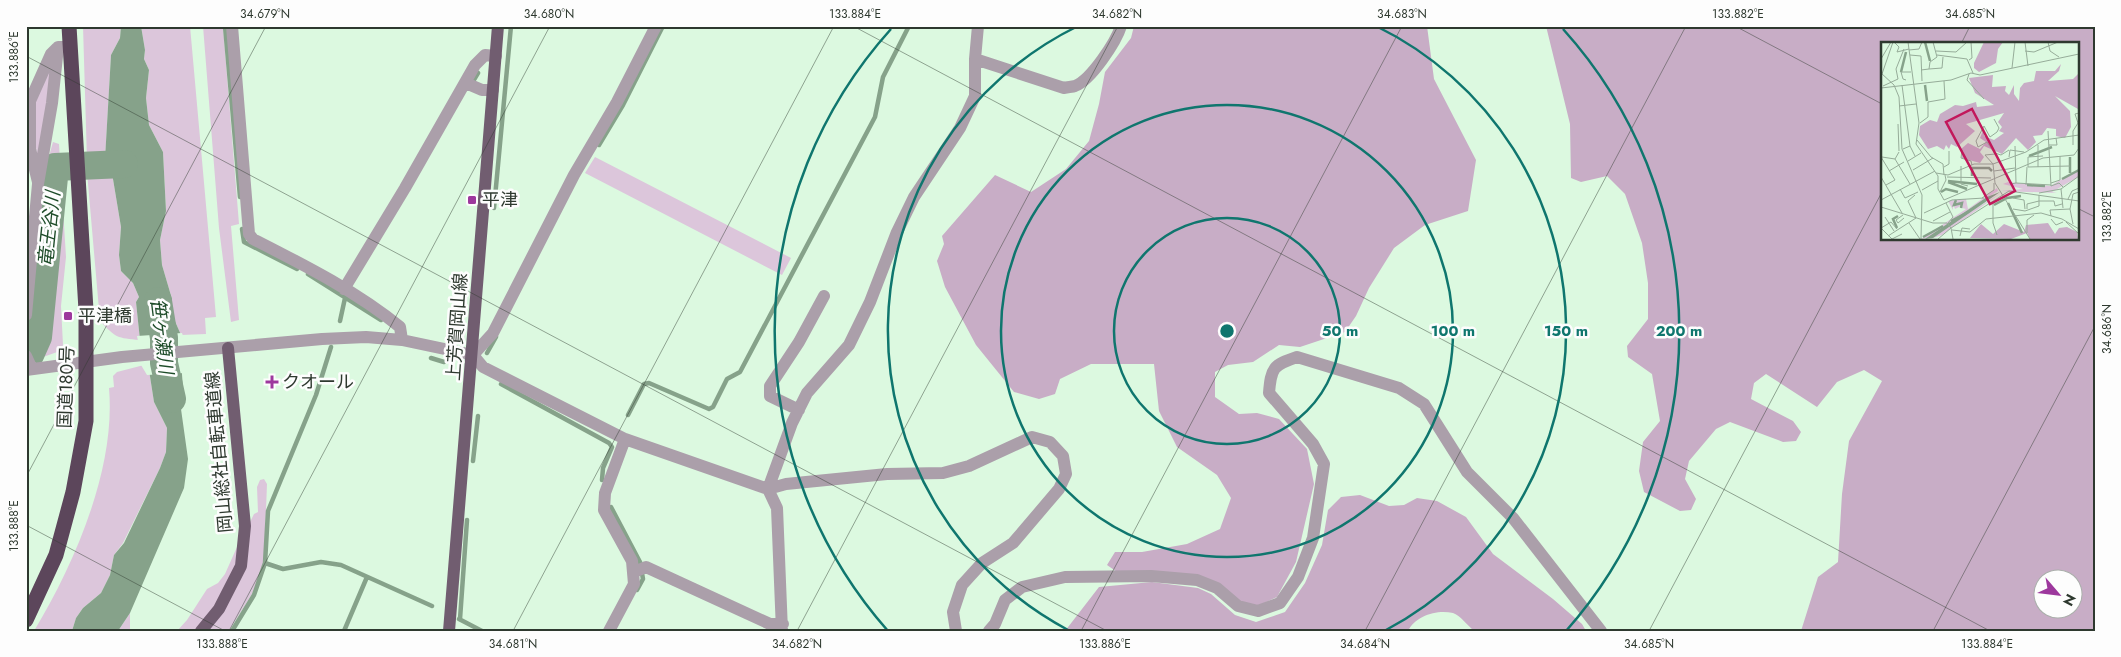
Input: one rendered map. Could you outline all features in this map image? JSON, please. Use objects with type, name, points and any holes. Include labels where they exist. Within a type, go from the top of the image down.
[{"type":"highway","name":"国道180号","points":[[26,620],[56,555],[73,492],[86,421],[86,310],[77,160],[65,47],[69,26]]},
{"type":"main road","name":"上芳賀岡山線","points":[[449,631],[473,355],[498,26]]},
{"type":"main road","name":"岡山総社自転車道線","points":[[201,631],[219,609],[241,566],[245,526],[226,348]]},
{"type":"street","points":[[232,26],[249,234],[253,239],[312,269],[348,291],[400,327],[402,340]]},
{"type":"street","points":[[473,355],[493,333],[574,175],[617,102],[656,26]]},
{"type":"street","points":[[625,439],[606,492],[604,510],[632,561],[640,570],[782,628],[778,508],[768,489],[792,423],[808,392],[848,345],[870,302],[897,232],[914,197],[960,128],[976,96],[975,59],[978,26]]},
{"type":"street","points":[[975,59],[1064,88],[1076,86],[1089,76],[1118,34],[1121,26]]},
{"type":"street","points":[[38,184],[32,167],[28,100],[51,54],[65,47]]},
{"type":"street","points":[[26,314],[38,184],[52,103],[65,47]]},
{"type":"street","points":[[348,291],[475,64],[485,55],[496,56]]},
{"type":"street","points":[[471,85],[493,90]]},
{"type":"street","points":[[799,410],[770,396],[770,386],[799,342],[824,296]]},
{"type":"street","points":[[28,365],[86,362],[322,339],[366,337],[402,340],[473,355],[483,367],[625,439],[768,489],[786,484],[887,474],[944,473],[969,466],[1032,437],[1050,442],[1063,456],[1066,474],[1059,489],[1012,543],[982,563],[962,585],[953,612],[956,631]]},
{"type":"street","points":[[990,631],[1005,600],[1022,588],[1064,577],[1151,576],[1197,580],[1217,588],[1238,606],[1258,611],[1280,603],[1298,577],[1313,538],[1324,464],[1313,444],[1269,393],[1271,374],[1280,362],[1297,357],[1399,388],[1424,404],[1467,472],[1513,518],[1602,631]]},
{"type":"street","points":[[610,630],[640,570]]},
{"type":"shaded area","points":[[83,26],[121,26],[120,38],[111,55],[105,160],[87,161]]},
{"type":"shaded area","points":[[141,26],[190,26],[216,317],[205,318],[206,334],[181,335],[174,319],[167,310],[172,299],[162,265],[160,240],[166,211],[163,152],[149,125],[146,98],[149,70],[144,59],[145,50]]},
{"type":"shaded area","points":[[203,26],[223,26],[239,224],[231,226],[239,320],[231,322],[219,228]]},
{"type":"shaded area","points":[[1134,26],[1427,26],[1434,79],[1476,160],[1468,211],[1425,225],[1394,248],[1345,332],[1300,347],[1279,345],[1253,362],[1228,365],[1215,372],[1215,397],[1239,414],[1257,413],[1279,419],[1307,449],[1314,484],[1296,562],[1277,597],[1258,606],[1240,602],[1220,585],[1117,572],[1107,565],[1115,552],[1142,552],[1187,544],[1220,529],[1231,498],[1217,475],[1177,447],[1159,411],[1154,364],[1091,364],[1060,379],[1055,394],[1039,399],[1014,392],[976,345],[945,287],[937,261],[944,244],[942,236],[995,175],[1031,192],[1066,169],[1089,141],[1105,72],[1131,38]]},
{"type":"shaded area","points":[[1546,26],[2095,26],[2095,631],[1801,631],[1818,577],[1838,562],[1842,494],[1849,441],[1882,381],[1864,370],[1837,382],[1817,407],[1766,374],[1754,383],[1751,399],[1793,421],[1801,432],[1796,441],[1783,442],[1730,422],[1716,429],[1689,461],[1685,479],[1696,499],[1691,510],[1680,511],[1644,492],[1639,471],[1643,442],[1660,421],[1652,374],[1628,357],[1627,346],[1648,319],[1648,283],[1642,243],[1625,194],[1607,176],[1581,182],[1571,178],[1570,124]]},
{"type":"shaded area","points":[[53,56],[39,167],[34,135],[33,102]]},
{"type":"shaded area","points":[[53,142],[59,144],[66,257],[61,306],[63,345],[60,351],[32,361],[27,349],[41,185]]},
{"type":"shaded area","points":[[595,157],[791,258],[782,275],[585,173]]},
{"type":"shaded area","points":[[87,172],[112,173],[121,227],[119,255],[121,271],[133,283],[139,297],[136,302],[140,340],[117,336],[100,321]]},
{"type":"shaded area","points":[[144,365],[149,370],[154,402],[167,428],[166,452],[160,468],[123,543],[114,555],[110,575],[101,593],[83,608],[76,618],[72,631],[34,631],[64,576],[90,514],[106,450],[109,388],[114,387],[113,376],[117,372]]},
{"type":"shaded area","points":[[264,479],[267,484],[264,563],[252,594],[229,631],[205,631],[219,612],[248,526],[254,514],[258,512],[257,487],[260,480]]},
{"type":"shaded area","points":[[1360,495],[1389,506],[1404,505],[1417,498],[1437,501],[1466,517],[1493,554],[1553,599],[1582,624],[1586,631],[1474,631],[1453,613],[1440,612],[1421,618],[1408,631],[1065,631],[1099,587],[1152,582],[1198,588],[1211,594],[1235,615],[1256,622],[1285,612],[1305,583],[1322,545],[1328,510],[1341,497]]},
{"type":"shaded area","points":[[237,547],[238,564],[215,607],[195,631],[177,631],[187,620],[207,589],[218,583],[225,574]]},
{"type":"shaded area","points":[[130,613],[130,631],[118,631]]},
{"type":"water","points":[[121,26],[141,26],[145,50],[144,59],[149,70],[146,98],[149,125],[163,152],[166,211],[160,240],[162,265],[172,299],[167,310],[174,319],[181,335],[140,340],[136,302],[139,297],[133,283],[121,271],[119,255],[121,227],[112,173],[87,172],[87,161],[105,159],[111,55],[120,38]]},
{"type":"water","points":[[181,361],[183,388],[181,409],[188,459],[184,488],[130,613],[118,631],[72,631],[76,618],[83,608],[101,593],[110,575],[114,555],[124,543],[166,452],[167,428],[154,402],[149,370]]},
{"type":"pier","points":[[182,333],[183,336],[181,338],[140,343],[137,336]]},
{"type":"pier","points":[[181,359],[183,361],[184,373],[147,375],[141,365],[143,362]]},
{"type":"waterway","points":[[225,26],[240,197]]},
{"type":"waterway","points":[[494,208],[511,26]]},
{"type":"waterway","points":[[599,145],[623,105],[663,26]]},
{"type":"waterway","points":[[628,415],[644,384],[649,383],[709,409],[713,407],[727,379],[740,372],[875,117],[883,77],[909,26]]},
{"type":"waterway","points":[[472,83],[478,73]]},
{"type":"waterway","name":"竜王谷川","points":[[26,357],[30,355],[38,337],[55,167],[124,164]]},
{"type":"waterway","points":[[242,229],[244,242],[297,269]]},
{"type":"waterway","points":[[308,274],[381,320]]},
{"type":"waterway","points":[[340,321],[345,298]]},
{"type":"waterway","name":"笹ヶ瀬川","points":[[158,301],[164,338],[164,363],[172,399]]},
{"type":"waterway","points":[[487,353],[496,337]]},
{"type":"waterway","points":[[232,631],[254,595],[265,563],[268,511],[316,395],[331,347]]},
{"type":"waterway","points":[[431,358],[444,362]]},
{"type":"waterway","points":[[501,384],[609,443],[612,447],[603,468],[602,480]]},
{"type":"waterway","points":[[473,461],[478,416]]},
{"type":"waterway","points":[[611,507],[640,562],[643,579],[637,590]]},
{"type":"waterway","points":[[460,619],[467,520]]},
{"type":"waterway","points":[[265,563],[283,569],[321,562],[341,565],[432,606]]},
{"type":"waterway","points":[[344,631],[367,577]]},
{"type":"waterway","points":[[459,619],[482,631]]},
{"type":"place","name":"平津","points":[[472,200]]},
{"type":"place","name":"平津橋","points":[[68,316]]},
{"type":"place","name":"クオール","points":[[272,382]]}]
